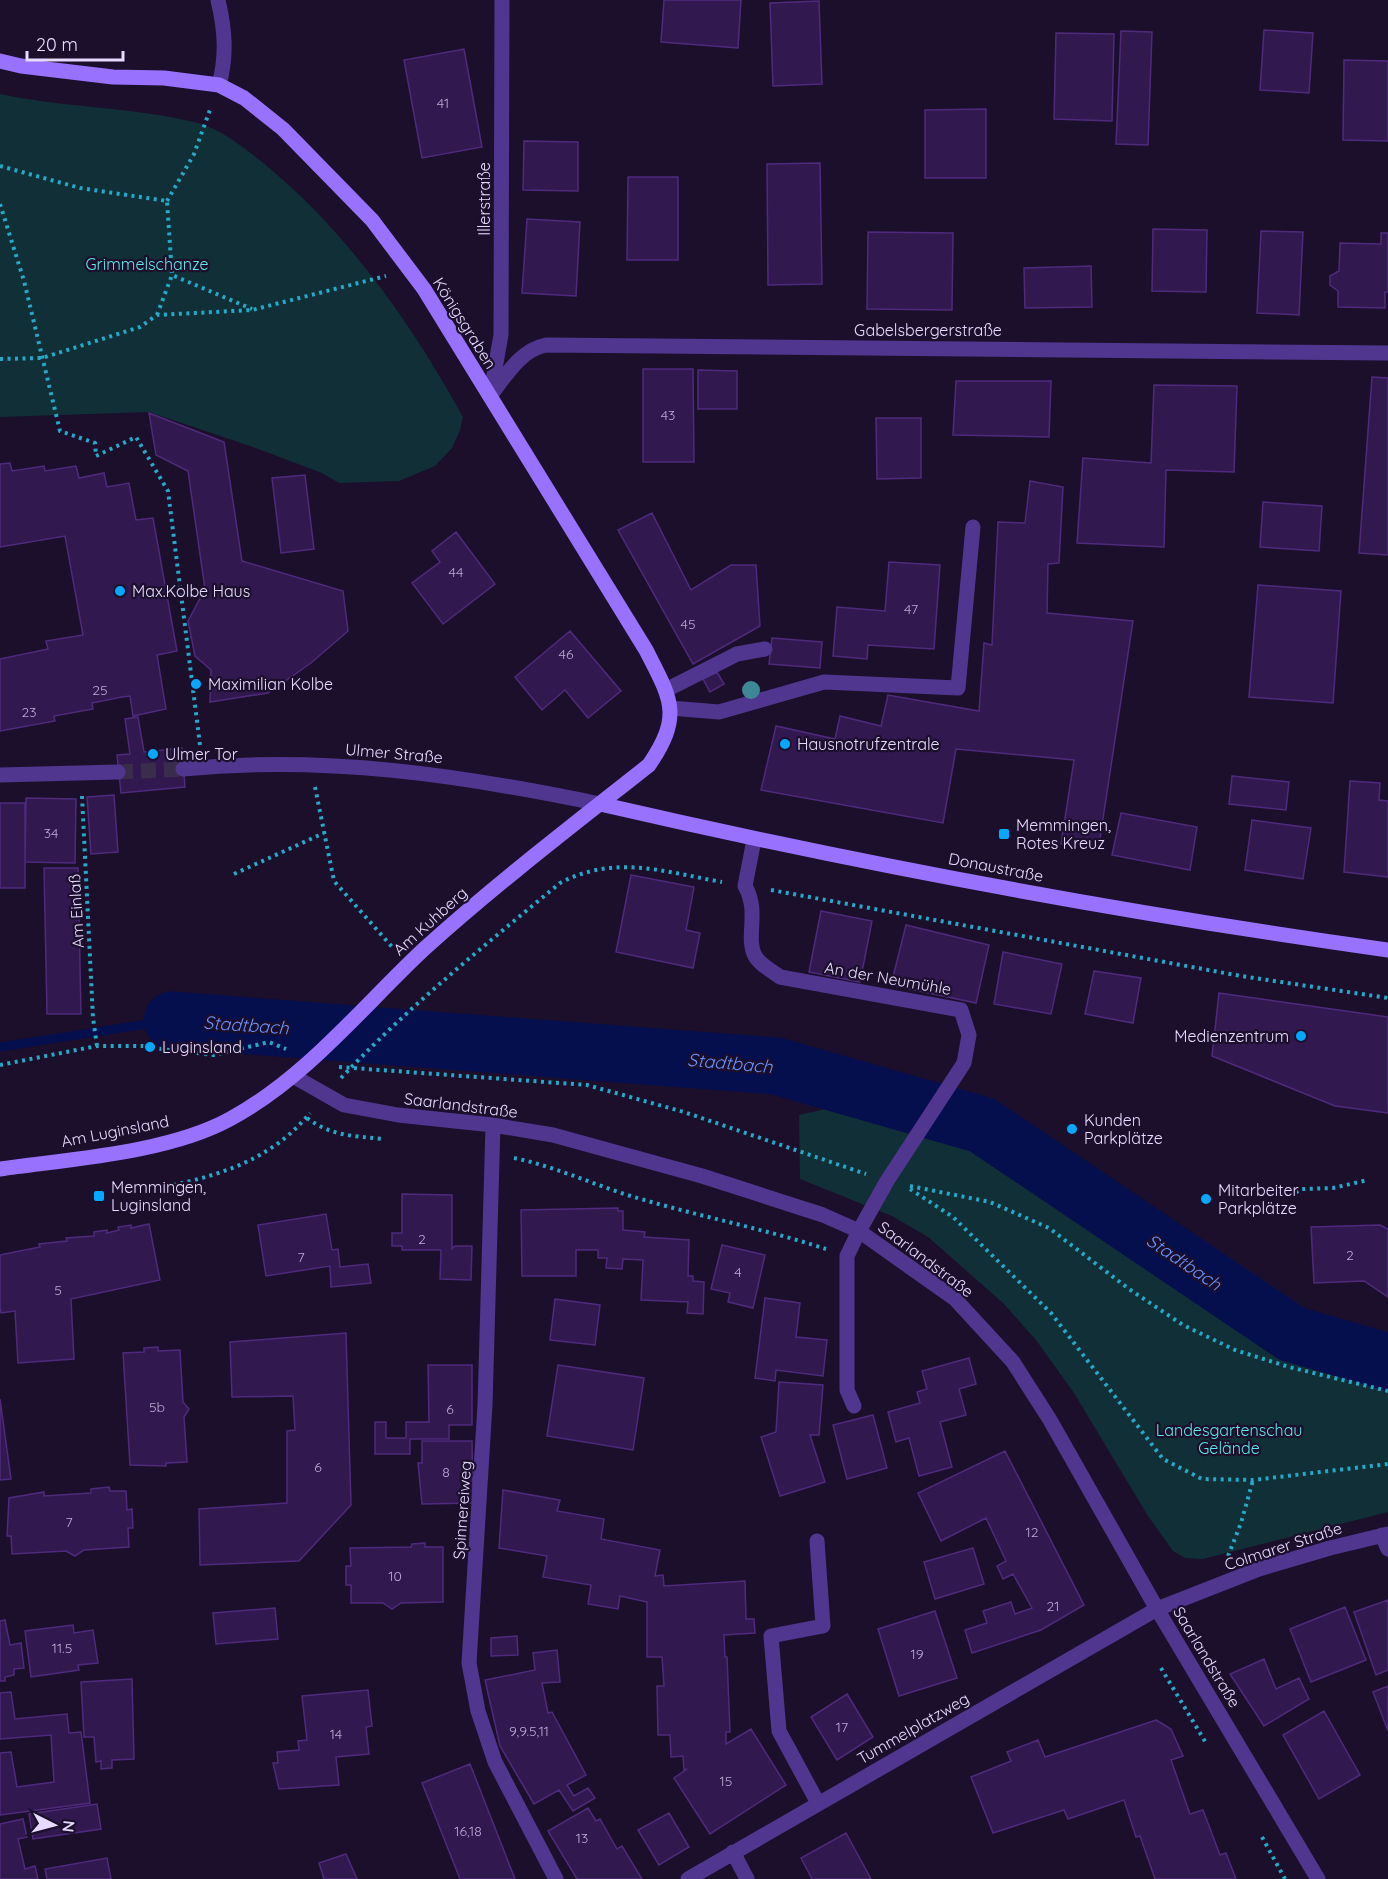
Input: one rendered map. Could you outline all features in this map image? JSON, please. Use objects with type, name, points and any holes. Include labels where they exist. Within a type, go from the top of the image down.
[{"type":"street","points":[[218,0],[225,31],[226,61],[219,85]]},
{"type":"street","name":"Illerstraße","points":[[489,396],[496,375],[501,335],[502,0]]},
{"type":"street","name":"Königsgraben","points":[[0,61],[21,66],[113,77],[164,78],[219,85],[244,98],[283,129],[372,220],[424,289],[640,640],[666,690],[670,708],[665,742],[649,765],[600,804]]},
{"type":"street","name":"Gabelsbergerstraße","points":[[489,396],[523,355],[532,348],[546,345],[1388,353]]},
{"type":"street","points":[[670,708],[719,712],[824,682],[958,688],[972,527]]},
{"type":"street","points":[[666,690],[737,654],[765,649]]},
{"type":"street","name":"Ulmer Straße","points":[[183,769],[244,763],[310,763],[459,777],[600,804]]},
{"type":"street","points":[[0,775],[118,772]]},
{"type":"street","name":"Donaustraße","points":[[600,804],[754,840],[1230,928],[1388,951]]},
{"type":"street","name":"Am Kuhberg","points":[[293,1076],[459,919],[518,867],[600,804]]},
{"type":"street","name":"An der Neumühle","points":[[754,840],[744,886],[751,898],[752,948],[755,957],[780,977],[961,1010],[969,1035],[964,1063],[887,1181],[847,1256]]},
{"type":"street","name":"Saarlandstraße","points":[[293,1076],[344,1105],[399,1115],[493,1125],[600,1147],[702,1176],[823,1215],[859,1231],[955,1299],[1013,1362],[1050,1420],[1157,1609],[1318,1879]]},
{"type":"street","name":"Am Luginsland","points":[[0,1169],[154,1145],[202,1130],[230,1119],[293,1076]]},
{"type":"street","name":"Spinnereiweg","points":[[493,1125],[485,1417],[469,1663],[478,1711],[495,1762],[556,1879]]},
{"type":"street","points":[[847,1256],[847,1390],[854,1406]]},
{"type":"street","points":[[1385,1534],[1388,1550]]},
{"type":"street","name":"Colmarer Straße","points":[[1157,1609],[1258,1569],[1385,1534]]},
{"type":"street","points":[[817,1541],[824,1626],[771,1636],[779,1731],[818,1803]]},
{"type":"street","name":"Tummelplatzweg","points":[[688,1879],[1157,1609]]},
{"type":"street","points":[[733,1852],[747,1879]]},
{"type":"path","points":[[157,315],[172,275],[167,201],[194,154],[219,85]]},
{"type":"path","points":[[0,166],[80,188],[167,201]]},
{"type":"path","points":[[0,204],[24,281],[60,431],[95,443],[96,456],[136,437],[168,491],[203,767]]},
{"type":"path","points":[[0,359],[42,358],[140,327],[157,315],[252,310],[410,270]]},
{"type":"path","points":[[172,275],[252,310]]},
{"type":"path","points":[[310,763],[334,881],[383,936]]},
{"type":"path","name":"Am Einlaß","points":[[81,774],[93,1018],[97,1046]]},
{"type":"path","points":[[234,874],[324,833]]},
{"type":"path","points":[[369,1050],[396,1024],[560,883],[576,874],[597,867],[628,866],[1241,976],[1388,998]]},
{"type":"path","points":[[0,1065],[97,1046],[150,1047],[214,1055],[269,1042],[312,1059],[350,1069],[587,1085],[684,1112],[887,1181]]},
{"type":"path","points":[[173,1185],[212,1177],[268,1152],[293,1134],[307,1118]]},
{"type":"path","points":[[492,1153],[543,1164],[639,1198],[784,1235],[847,1256]]},
{"type":"path","points":[[1289,1196],[1302,1189],[1333,1188],[1368,1180]]},
{"type":"path","points":[[1388,1391],[1289,1367],[1235,1350],[1184,1325],[1129,1289],[1049,1228],[990,1202],[904,1185],[953,1216],[1051,1313],[1163,1459],[1202,1479],[1253,1480],[1388,1464]]},
{"type":"path","points":[[99,1196],[100,1203]]},
{"type":"path","points":[[1225,1563],[1241,1523],[1253,1480]]},
{"type":"path","points":[[1156,1660],[1208,1746]]},
{"type":"path","points":[[1260,1834],[1285,1879]]},
{"type":"green space","name":"Grimmelschanze","points":[[0,94],[150,114],[198,123],[222,133],[257,158],[289,185],[346,245],[373,277],[421,346],[463,417],[452,448],[435,466],[399,481],[339,483],[322,473],[253,447],[149,412],[0,417]]},
{"type":"green space","name":"Landesgartenschau Gelände","points":[[866,1100],[962,1139],[1018,1167],[1253,1330],[1288,1347],[1388,1373],[1388,1512],[1203,1559],[1185,1558],[1173,1551],[1148,1516],[1074,1393],[1036,1340],[1003,1303],[928,1237],[892,1216],[800,1179],[799,1115]]},
{"type":"building","points":[[664,0],[741,0],[738,48],[661,42]]},
{"type":"building","points":[[819,1],[822,84],[773,86],[770,3]]},
{"type":"building","points":[[1264,30],[1313,33],[1309,93],[1260,90]]},
{"type":"building","points":[[1121,31],[1152,32],[1148,145],[1116,144]]},
{"type":"building","points":[[1056,33],[1114,34],[1112,121],[1054,119]]},
{"type":"building","points":[[464,49],[482,147],[422,158],[404,60]]},
{"type":"building","points":[[1344,60],[1388,61],[1388,141],[1343,140]]},
{"type":"building","points":[[986,109],[986,178],[925,178],[925,110]]},
{"type":"building","points":[[524,141],[578,142],[578,191],[523,190]]},
{"type":"building","points":[[820,163],[822,284],[768,285],[767,164]]},
{"type":"building","points":[[628,177],[678,177],[678,260],[627,260]]},
{"type":"building","points":[[527,219],[580,222],[576,296],[522,293]]},
{"type":"building","points":[[1153,229],[1207,230],[1206,292],[1152,291]]},
{"type":"building","points":[[1261,231],[1303,232],[1299,315],[1257,313]]},
{"type":"building","points":[[868,232],[953,233],[952,310],[867,309]]},
{"type":"building","points":[[1381,233],[1388,233],[1388,292],[1385,292],[1385,308],[1338,307],[1338,291],[1330,285],[1330,276],[1339,271],[1340,243],[1381,244]]},
{"type":"building","points":[[1091,266],[1092,307],[1025,308],[1024,268]]},
{"type":"building","points":[[643,369],[693,369],[694,462],[643,462]]},
{"type":"building","points":[[698,370],[737,371],[737,409],[698,409]]},
{"type":"building","points":[[1372,377],[1388,378],[1388,555],[1359,553]]},
{"type":"building","points":[[956,381],[1051,381],[1049,437],[953,435]]},
{"type":"building","points":[[1154,385],[1237,386],[1234,472],[1166,470],[1164,547],[1077,543],[1083,458],[1151,463]]},
{"type":"building","name":"Max.Kolbe Haus","points":[[149,413],[224,442],[242,561],[343,591],[348,631],[311,663],[268,693],[210,702],[211,670],[195,656],[188,621],[205,589],[188,471],[156,455]]},
{"type":"building","points":[[876,418],[921,418],[921,478],[877,479]]},
{"type":"building","name":"Max.Kolbe Haus","points":[[10,463],[12,471],[44,466],[45,471],[76,466],[79,478],[104,473],[107,487],[129,483],[136,520],[153,518],[177,651],[157,655],[166,709],[133,716],[130,696],[122,697],[92,703],[93,709],[54,716],[55,721],[0,731],[0,659],[48,649],[46,641],[83,635],[65,536],[0,547],[0,464]]},
{"type":"building","points":[[305,475],[314,549],[281,553],[272,478]]},
{"type":"building","points":[[1030,481],[1063,487],[1059,563],[1048,564],[1047,613],[1133,621],[1099,845],[1061,844],[1074,760],[956,749],[943,823],[761,790],[776,726],[835,739],[840,716],[881,726],[888,695],[979,711],[984,643],[992,645],[998,522],[1025,523]]},
{"type":"building","points":[[1263,502],[1322,506],[1319,551],[1260,547]]},
{"type":"building","points":[[652,513],[691,590],[731,565],[756,565],[760,626],[693,664],[618,530]]},
{"type":"building","points":[[456,532],[495,584],[443,624],[412,583],[440,562],[432,551]]},
{"type":"building","points":[[889,562],[940,565],[934,649],[868,645],[867,659],[833,656],[837,607],[885,611]]},
{"type":"building","points":[[1258,585],[1341,591],[1333,703],[1249,697]]},
{"type":"building","points":[[570,631],[621,691],[588,718],[565,690],[542,710],[515,677]]},
{"type":"building","points":[[772,638],[822,642],[820,668],[769,664]]},
{"type":"building","points":[[717,672],[724,684],[710,692],[703,679]]},
{"type":"building","name":"Ulmer Tor","points":[[138,717],[144,752],[182,748],[185,787],[121,793],[117,755],[130,754],[125,719]]},
{"type":"building","points":[[1232,776],[1289,782],[1286,810],[1229,804]]},
{"type":"building","points":[[1350,781],[1380,783],[1379,800],[1388,801],[1388,877],[1344,872]]},
{"type":"building","points":[[114,795],[118,852],[91,854],[87,797]]},
{"type":"building","points":[[26,798],[76,799],[75,863],[25,862]]},
{"type":"building","points":[[0,803],[25,803],[25,888],[0,888]]},
{"type":"building","points":[[1121,813],[1197,827],[1190,870],[1112,855]]},
{"type":"building","points":[[1252,820],[1311,828],[1303,879],[1245,870]]},
{"type":"building","points":[[44,868],[78,868],[81,1014],[47,1014]]},
{"type":"building","points":[[631,875],[694,887],[686,930],[700,933],[693,968],[616,952]]},
{"type":"building","points":[[821,911],[872,921],[860,982],[809,972]]},
{"type":"building","points":[[906,925],[989,945],[976,1003],[891,985]]},
{"type":"building","points":[[1003,952],[1062,964],[1051,1014],[994,1004]]},
{"type":"building","points":[[1094,971],[1141,978],[1133,1023],[1085,1014]]},
{"type":"building","name":"Medienzentrum","points":[[1219,993],[1388,1017],[1388,1113],[1335,1106],[1212,1056]]},
{"type":"building","points":[[402,1194],[452,1195],[452,1249],[455,1246],[472,1246],[471,1280],[440,1279],[441,1250],[402,1250],[402,1246],[392,1246],[392,1233],[402,1233]]},
{"type":"building","points":[[618,1208],[618,1211],[623,1211],[623,1230],[645,1232],[644,1237],[689,1240],[688,1276],[693,1276],[693,1281],[704,1282],[703,1314],[687,1313],[688,1302],[641,1300],[643,1260],[623,1259],[622,1269],[606,1268],[607,1258],[598,1258],[598,1250],[576,1250],[576,1276],[522,1276],[521,1210]]},
{"type":"building","points":[[326,1214],[332,1250],[338,1249],[340,1267],[368,1264],[371,1283],[331,1287],[330,1266],[266,1276],[258,1225]]},
{"type":"building","points":[[149,1224],[160,1280],[71,1299],[74,1359],[18,1363],[15,1311],[1,1313],[0,1307],[0,1255],[40,1247],[39,1244],[67,1241],[66,1238],[94,1236],[94,1232],[107,1230],[107,1233],[119,1230],[118,1227],[131,1225],[131,1228]]},
{"type":"building","points":[[1380,1225],[1388,1229],[1388,1297],[1364,1281],[1314,1283],[1311,1227]]},
{"type":"building","points":[[722,1245],[765,1255],[753,1308],[728,1302],[730,1293],[711,1289]]},
{"type":"building","points":[[765,1298],[800,1303],[796,1337],[827,1340],[823,1376],[776,1370],[775,1381],[755,1378]]},
{"type":"building","points":[[555,1299],[600,1305],[595,1345],[550,1340]]},
{"type":"building","points":[[346,1333],[351,1505],[299,1561],[200,1565],[199,1509],[287,1503],[287,1431],[295,1430],[293,1396],[232,1397],[230,1342]]},
{"type":"building","points":[[158,1347],[158,1351],[180,1350],[183,1402],[189,1409],[184,1417],[187,1462],[166,1463],[166,1466],[130,1465],[123,1353],[144,1352],[144,1348]]},
{"type":"building","points":[[969,1358],[976,1384],[959,1389],[966,1415],[940,1422],[952,1467],[919,1476],[909,1438],[896,1442],[888,1412],[920,1403],[917,1392],[927,1389],[922,1371]]},
{"type":"building","points":[[428,1365],[472,1365],[472,1425],[449,1425],[449,1439],[410,1439],[410,1454],[375,1454],[375,1422],[386,1422],[386,1438],[406,1438],[406,1422],[429,1422]]},
{"type":"building","points":[[558,1365],[644,1378],[633,1450],[547,1436]]},
{"type":"building","points":[[779,1382],[823,1385],[819,1435],[810,1435],[825,1482],[780,1496],[761,1437],[776,1432]]},
{"type":"building","points":[[0,1399],[11,1479],[0,1480]]},
{"type":"building","points":[[873,1415],[887,1468],[847,1479],[833,1425]]},
{"type":"building","points":[[422,1441],[472,1441],[473,1503],[422,1504],[418,1463],[422,1463]]},
{"type":"building","points":[[1005,1451],[1084,1605],[1041,1630],[972,1653],[965,1630],[987,1623],[983,1611],[1011,1602],[1015,1614],[1032,1608],[1013,1574],[1003,1579],[997,1566],[1006,1561],[986,1518],[941,1541],[918,1493]]},
{"type":"building","points":[[109,1487],[110,1491],[126,1491],[127,1510],[132,1509],[133,1528],[128,1528],[129,1547],[84,1550],[75,1556],[66,1551],[12,1554],[11,1536],[7,1536],[9,1498],[44,1492],[44,1496],[91,1493],[91,1489]]},
{"type":"building","points":[[503,1490],[560,1500],[557,1511],[604,1519],[601,1539],[660,1550],[655,1576],[663,1575],[664,1586],[745,1581],[746,1619],[754,1619],[755,1633],[724,1635],[730,1732],[726,1732],[726,1744],[751,1729],[786,1785],[710,1834],[674,1778],[687,1769],[684,1770],[683,1756],[671,1757],[670,1735],[658,1735],[657,1686],[664,1686],[662,1657],[647,1657],[647,1602],[620,1596],[618,1609],[588,1604],[591,1585],[543,1577],[547,1556],[499,1548]]},
{"type":"building","points":[[425,1543],[425,1547],[443,1547],[443,1602],[401,1603],[392,1609],[383,1603],[351,1603],[351,1585],[346,1585],[346,1566],[351,1566],[350,1548],[411,1547],[412,1544]]},
{"type":"building","points":[[973,1548],[984,1584],[935,1599],[924,1562]]},
{"type":"building","points":[[1388,1600],[1388,1670],[1376,1675],[1354,1612]]},
{"type":"building","points":[[1345,1607],[1366,1660],[1311,1682],[1290,1629]]},
{"type":"building","points":[[275,1608],[278,1639],[216,1644],[213,1613]]},
{"type":"building","points":[[935,1611],[957,1678],[899,1696],[878,1629]]},
{"type":"building","points":[[5,1620],[10,1645],[21,1643],[24,1668],[14,1669],[14,1675],[5,1677],[5,1681],[0,1681],[0,1621]]},
{"type":"building","points":[[73,1625],[74,1633],[93,1630],[98,1663],[78,1665],[79,1670],[31,1677],[25,1631]]},
{"type":"building","points":[[517,1636],[518,1655],[491,1656],[491,1638]]},
{"type":"building","points":[[557,1650],[560,1682],[542,1683],[548,1713],[552,1712],[586,1775],[567,1785],[574,1796],[588,1788],[595,1798],[573,1811],[559,1790],[534,1804],[500,1746],[485,1680],[535,1670],[533,1653]]},
{"type":"building","points":[[1264,1659],[1276,1689],[1299,1678],[1309,1699],[1264,1726],[1230,1674]]},
{"type":"building","points":[[132,1679],[134,1759],[112,1760],[112,1768],[101,1769],[101,1761],[96,1762],[94,1737],[84,1737],[81,1682]]},
{"type":"building","points":[[1388,1686],[1388,1731],[1373,1692]]},
{"type":"building","points":[[368,1690],[372,1726],[366,1727],[369,1754],[336,1757],[339,1785],[279,1789],[273,1763],[278,1763],[277,1752],[299,1750],[298,1741],[307,1740],[302,1696]]},
{"type":"building","points":[[11,1692],[15,1719],[67,1714],[69,1733],[81,1732],[90,1803],[0,1815],[0,1753],[11,1752],[17,1787],[54,1782],[51,1735],[0,1739],[0,1693]]},
{"type":"building","points":[[847,1694],[873,1737],[837,1760],[811,1717]]},
{"type":"building","points":[[1324,1711],[1360,1775],[1319,1799],[1283,1735]]},
{"type":"building","points":[[1156,1720],[1171,1729],[1183,1756],[1171,1760],[1190,1814],[1203,1810],[1220,1855],[1226,1853],[1236,1879],[1155,1879],[1140,1836],[1136,1837],[1124,1800],[1068,1819],[1064,1810],[993,1833],[971,1777],[1011,1761],[1007,1752],[1038,1740],[1045,1757]]},
{"type":"building","points":[[470,1764],[515,1879],[460,1879],[422,1783]]},
{"type":"building","points":[[97,1804],[101,1829],[33,1839],[29,1814]]},
{"type":"building","points":[[588,1808],[596,1821],[600,1819],[617,1849],[622,1846],[642,1879],[577,1879],[548,1831]]},
{"type":"building","points":[[669,1813],[689,1847],[659,1865],[638,1830]]},
{"type":"building","points":[[23,1819],[27,1837],[18,1839],[25,1869],[35,1866],[38,1879],[0,1879],[0,1824]]},
{"type":"building","points":[[846,1833],[871,1879],[812,1879],[801,1858]]},
{"type":"building","points":[[346,1854],[357,1879],[324,1879],[319,1863]]},
{"type":"building","points":[[107,1858],[111,1879],[47,1879],[45,1869]]},
{"type":"waterway","name":"Stadtbach","points":[[0,1047],[172,1020]]},
{"type":"waterway","name":"Stadtbach","points":[[172,1020],[776,1066],[982,1125],[1292,1334],[1388,1362]]},
{"type":"tunnel","points":[[118,772],[183,769]]},
{"type":"place","name":"Max.Kolbe Haus","points":[[120,591]]},
{"type":"place","name":"Maximilian Kolbe","points":[[196,684]]},
{"type":"place","name":"Hausnotrufzentrale","points":[[785,744]]},
{"type":"place","name":"Ulmer Tor","points":[[153,754]]},
{"type":"place","name":"Memmingen, Rotes Kreuz","points":[[1004,834]]},
{"type":"place","name":"Medienzentrum","points":[[1301,1036]]},
{"type":"place","name":"Luginsland","points":[[150,1047]]},
{"type":"place","name":"Kunden Parkplätze","points":[[1072,1129]]},
{"type":"place","name":"Memmingen, Luginsland","points":[[99,1196]]},
{"type":"place","name":"Mitarbeiter Parkplätze","points":[[1206,1199]]}]
